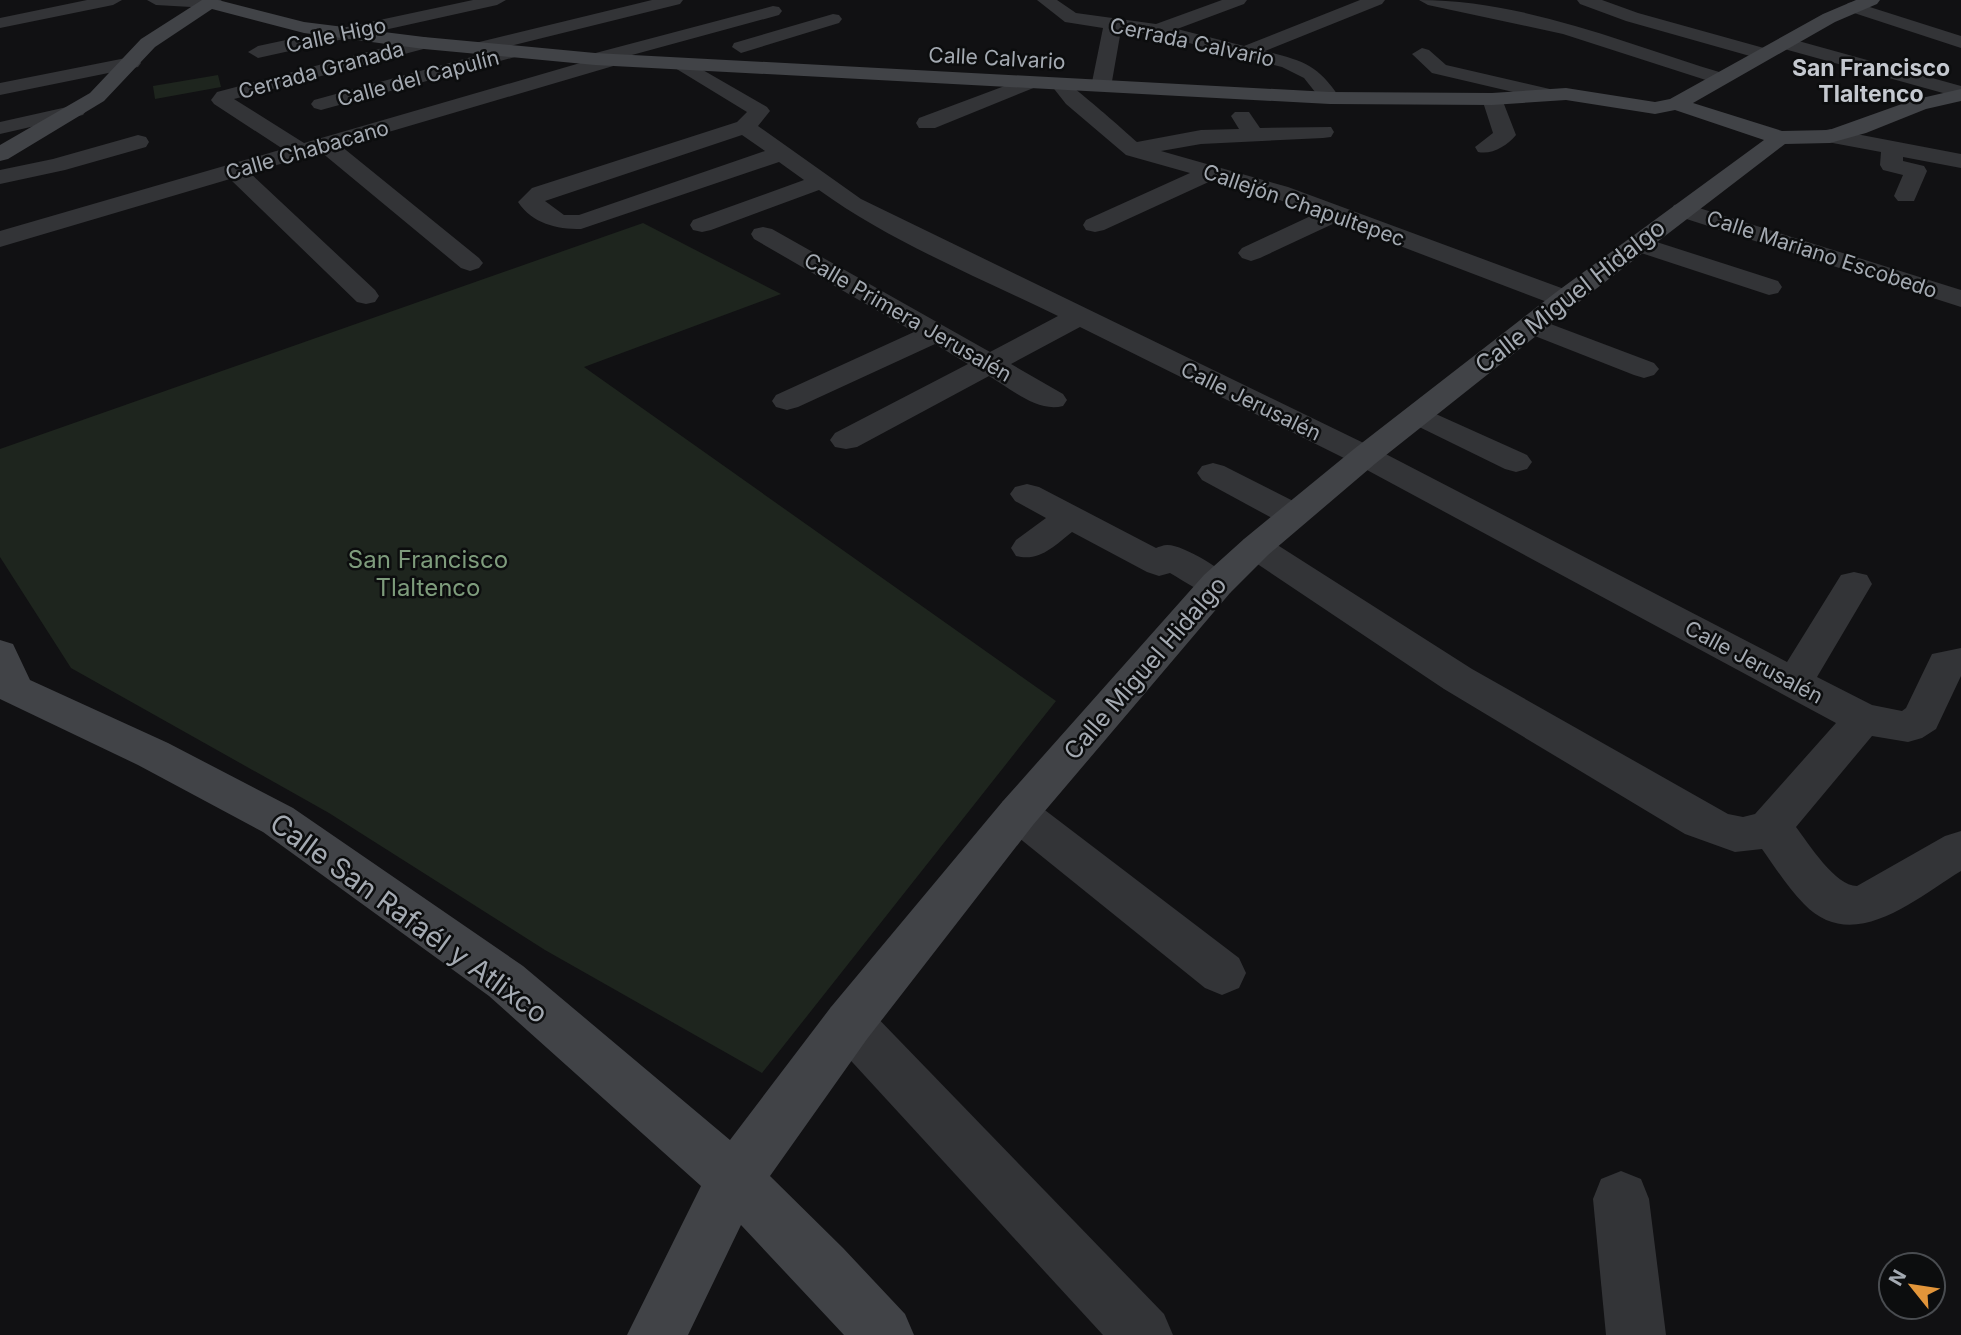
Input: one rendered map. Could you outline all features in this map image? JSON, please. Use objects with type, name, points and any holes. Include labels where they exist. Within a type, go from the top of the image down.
[{"type":"street","points":[[0,23],[113,0]]},
{"type":"street","points":[[156,0],[211,1]]},
{"type":"street","name":"Calle Higo","points":[[257,52],[496,0]]},
{"type":"street","points":[[478,48],[674,0]]},
{"type":"street","name":"Cerrada Calvario","points":[[1046,0],[1065,15],[1158,30],[1289,63],[1311,74],[1330,98]]},
{"type":"street","points":[[1158,30],[1238,0]]},
{"type":"street","points":[[1246,52],[1376,0]]},
{"type":"street","points":[[1428,0],[1568,29],[1719,78]]},
{"type":"street","points":[[1586,0],[1632,17],[1764,54]]},
{"type":"street","points":[[0,153],[97,97],[148,43],[211,1]]},
{"type":"street","name":"Calle Calvario","points":[[211,1],[281,23],[424,43],[604,60],[1330,98],[1492,99],[1566,94],[1655,108],[1676,104],[1780,138]]},
{"type":"street","points":[[1676,104],[1784,43],[1862,4],[1961,42]]},
{"type":"street","points":[[1065,15],[1086,5]]},
{"type":"street","name":"Calle Chabacano","points":[[0,239],[125,213],[211,178],[773,11]]},
{"type":"street","points":[[682,64],[833,19]]},
{"type":"street","points":[[1101,87],[1113,24]]},
{"type":"street","name":"Cerrada Granada","points":[[313,148],[221,100],[235,91],[424,43]]},
{"type":"street","points":[[1784,43],[1961,93]]},
{"type":"street","name":"Calle del Capulín","points":[[321,104],[515,52]]},
{"type":"street","points":[[1422,54],[1439,69],[1548,94]]},
{"type":"street","points":[[0,89],[131,63]]},
{"type":"street","points":[[682,64],[760,111],[745,127],[540,192],[530,202],[558,222],[581,222],[782,153]]},
{"type":"street","points":[[927,123],[1029,83]]},
{"type":"street","name":"Callejón Chapultepec","points":[[1060,85],[1073,100],[1134,150],[1212,172],[1336,213],[1565,299]]},
{"type":"street","points":[[1830,136],[1920,104],[1961,93]]},
{"type":"street","points":[[1486,147],[1505,135],[1492,99]]},
{"type":"street","points":[[1920,104],[1961,114]]},
{"type":"street","points":[[0,128],[76,111]]},
{"type":"street","points":[[1134,150],[1151,144],[1201,137],[1248,125],[1323,132]]},
{"type":"street","name":"Calle Jerusalén","points":[[745,127],[853,204],[1365,456],[1863,719],[1908,727],[1922,718],[1946,664],[1961,662]]},
{"type":"street","points":[[1780,138],[1830,136],[1961,161]]},
{"type":"street","name":"Calle Miguel Hidalgo","points":[[657,1335],[734,1179],[849,1023],[1018,813],[1217,584],[1293,514],[1365,456],[1531,325],[1780,138]]},
{"type":"street","points":[[0,177],[57,165],[138,142]]},
{"type":"street","points":[[1892,147],[1891,165],[1916,171],[1906,196]]},
{"type":"street","points":[[313,148],[470,263]]},
{"type":"street","points":[[191,162],[211,178]]},
{"type":"street","points":[[125,213],[88,183],[93,174],[127,165]]},
{"type":"street","points":[[235,171],[366,296]]},
{"type":"street","points":[[1095,225],[1212,172]]},
{"type":"street","points":[[702,225],[822,181]]},
{"type":"street","name":"Calle Mariano Escobedo","points":[[1683,210],[1961,299]]},
{"type":"street","points":[[1251,253],[1336,213]]},
{"type":"street","name":"Calle Primera Jerusalén","points":[[763,234],[1052,400]]},
{"type":"street","points":[[1638,244],[1769,286]]},
{"type":"street","points":[[846,440],[1079,317]]},
{"type":"street","points":[[1531,325],[1644,369]]},
{"type":"street","points":[[787,401],[936,333]]},
{"type":"street","points":[[1418,415],[1516,462]]},
{"type":"street","points":[[1213,474],[1293,514]]},
{"type":"street","points":[[1027,494],[1159,564],[1167,556],[1217,584]]},
{"type":"street","points":[[1027,548],[1070,517]]},
{"type":"street","points":[[1256,547],[1458,679],[1700,822],[1724,832],[1752,837],[1770,827],[1863,719]]},
{"type":"street","points":[[1794,683],[1854,584]]},
{"type":"street","points":[[0,654],[21,695]]},
{"type":"street","name":"Calle San Rafaél y Atlixco","points":[[21,695],[153,754],[278,820],[506,981],[734,1179],[823,1268],[884,1335]]},
{"type":"street","points":[[1018,813],[1222,973]]},
{"type":"street","points":[[1770,827],[1821,892],[1843,906],[1863,906],[1961,849]]},
{"type":"street","points":[[849,1023],[1143,1335]]},
{"type":"street","points":[[1621,1199],[1636,1335]]},
{"type":"green space","points":[[218,75],[221,87],[155,99],[153,86]]},
{"type":"green space","name":"San Francisco Tlaltenco","points":[[643,223],[781,294],[584,367],[1056,701],[762,1073],[545,950],[329,813],[71,668],[0,557],[0,449]]},
{"type":"district","name":"San Francisco Tlaltenco","points":[[1871,81]]}]
